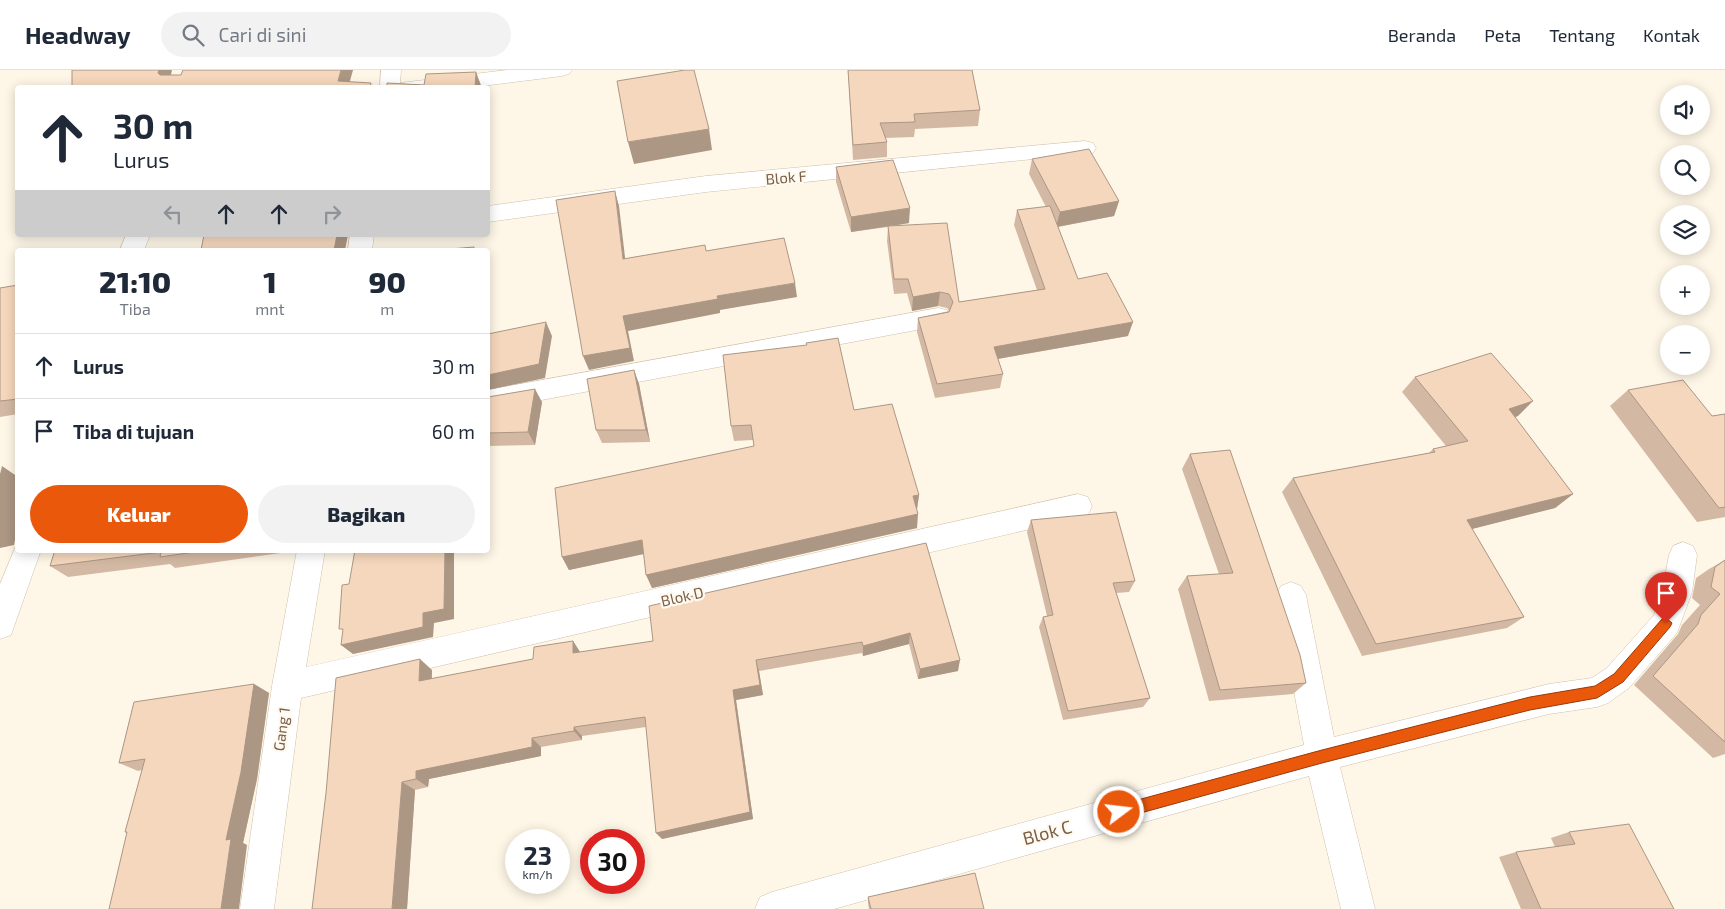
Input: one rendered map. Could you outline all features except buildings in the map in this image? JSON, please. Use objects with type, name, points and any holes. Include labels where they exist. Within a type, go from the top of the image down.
[{"type":"street","points":[[390,85],[391,70]]},
{"type":"street","points":[[432,85],[562,70]]},
{"type":"street","name":"Blok F","points":[[490,214],[706,184],[1085,148]]},
{"type":"street","points":[[490,400],[938,317]]},
{"type":"street","name":"Blok D","points":[[287,686],[1078,506]]},
{"type":"street","points":[[0,625],[25,553]]},
{"type":"street","name":"Gang 1","points":[[257,909],[287,686],[311,553]]},
{"type":"street","name":"Blok C","points":[[772,909],[1322,756],[1549,699],[1597,692],[1618,678],[1666,623],[1677,592],[1683,555]]},
{"type":"street","points":[[1291,595],[1322,756],[1358,909]]},
{"type":"route","points":[[1119,812],[1322,756],[1549,699],[1597,692],[1618,678],[1666,623]]}]
